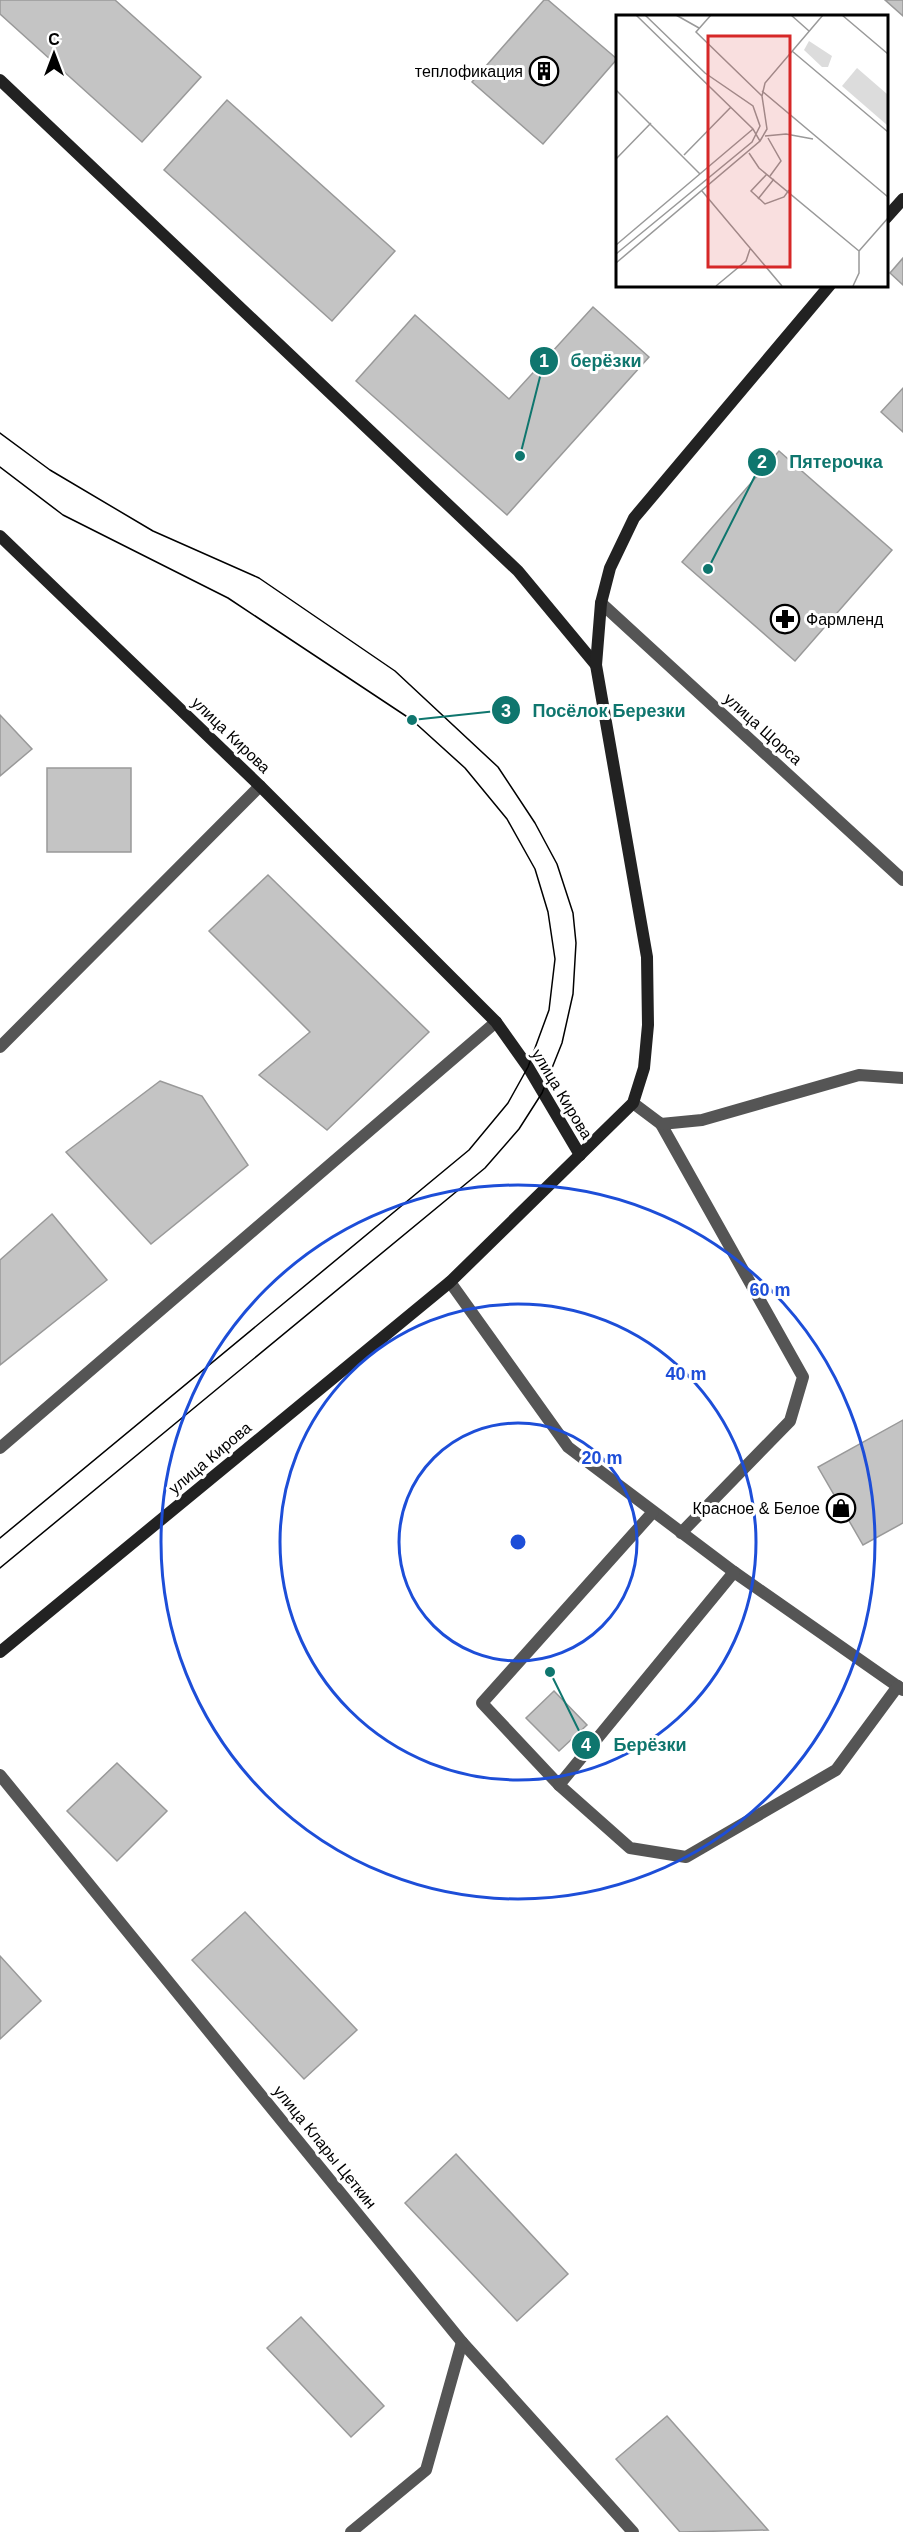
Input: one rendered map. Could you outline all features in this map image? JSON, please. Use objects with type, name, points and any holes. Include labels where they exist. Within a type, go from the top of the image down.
[{"type":"street","points":[[0,80],[518,571],[596,665]]},
{"type":"street","points":[[888,216],[903,199]]},
{"type":"street","points":[[580,1155],[633,1102],[644,1068],[648,1025],[647,957],[596,665],[601,603],[610,568],[634,518],[829,286]]},
{"type":"street","name":"улица Кирова","points":[[0,536],[260,786],[496,1022],[528,1067],[580,1155],[450,1281],[0,1652]]},
{"type":"street","name":"улица Щорса","points":[[601,603],[903,880]]},
{"type":"street","points":[[0,1047],[260,786]]},
{"type":"street","points":[[0,1448],[496,1022]]},
{"type":"street","points":[[661,1124],[702,1120],[859,1075],[903,1078]]},
{"type":"street","points":[[633,1102],[661,1124],[803,1377],[790,1421],[681,1533]]},
{"type":"street","points":[[450,1281],[568,1447],[734,1572],[901,1688],[836,1770],[686,1857],[630,1848],[559,1785],[482,1703],[654,1512]]},
{"type":"street","points":[[559,1785],[734,1572]]},
{"type":"street","name":"улица Клары Цеткин","points":[[0,1775],[462,2342],[633,2532]]},
{"type":"street","points":[[351,2532],[426,2470],[462,2342]]},
{"type":"building","points":[[0,0],[115,0],[201,77],[142,142],[0,14]]},
{"type":"building","name":"теплофикация","points":[[544,0],[548,0],[616,58],[543,144],[472,82]]},
{"type":"building","points":[[885,0],[903,0],[903,16]]},
{"type":"building","points":[[227,100],[395,251],[332,321],[164,170]]},
{"type":"building","points":[[903,258],[903,285],[890,273]]},
{"type":"building","points":[[593,307],[649,357],[507,515],[356,381],[415,315],[509,399]]},
{"type":"building","points":[[903,388],[903,432],[881,412]]},
{"type":"building","points":[[779,451],[892,550],[795,661],[682,562]]},
{"type":"building","points":[[0,715],[32,749],[0,776]]},
{"type":"building","points":[[47,768],[131,768],[131,852],[47,852]]},
{"type":"building","points":[[268,875],[429,1032],[327,1130],[259,1075],[310,1032],[209,931]]},
{"type":"building","points":[[160,1081],[202,1096],[248,1165],[151,1244],[66,1152]]},
{"type":"building","points":[[52,1214],[107,1280],[0,1365],[0,1260]]},
{"type":"building","points":[[903,1420],[903,1523],[863,1545],[818,1467]]},
{"type":"building","points":[[554,1691],[587,1725],[559,1751],[526,1718]]},
{"type":"building","points":[[117,1763],[167,1811],[117,1861],[67,1811]]},
{"type":"building","points":[[245,1912],[357,2030],[304,2079],[192,1960]]},
{"type":"building","points":[[0,1956],[41,2001],[0,2039]]},
{"type":"building","points":[[456,2154],[568,2274],[517,2321],[405,2203]]},
{"type":"building","points":[[301,2317],[384,2406],[351,2437],[267,2348]]},
{"type":"building","points":[[667,2416],[768,2530],[680,2532],[616,2459]]},
{"type":"tram line","points":[[0,433],[50,470],[153,531],[259,578],[395,671],[498,767],[535,823],[557,864],[573,913],[576,943],[573,994],[562,1043],[542,1093],[519,1129],[485,1168],[0,1568]]},
{"type":"tram line","points":[[0,467],[63,515],[228,598],[412,720],[465,768],[507,819],[535,869],[548,912],[555,959],[549,1010],[528,1067],[508,1103],[469,1150],[0,1538]]},
{"type":"place","name":"теплофикация","points":[[544,71]]},
{"type":"place","name":"берёзки","points":[[520,456]]},
{"type":"place","name":"Пятерочка","points":[[708,569]]},
{"type":"place","name":"Фармленд","points":[[785,619]]},
{"type":"place","name":"Посёлок Березки","points":[[412,720]]},
{"type":"place","name":"Красное & Белое","points":[[841,1508]]},
{"type":"place","name":"Берёзки","points":[[550,1672]]}]
